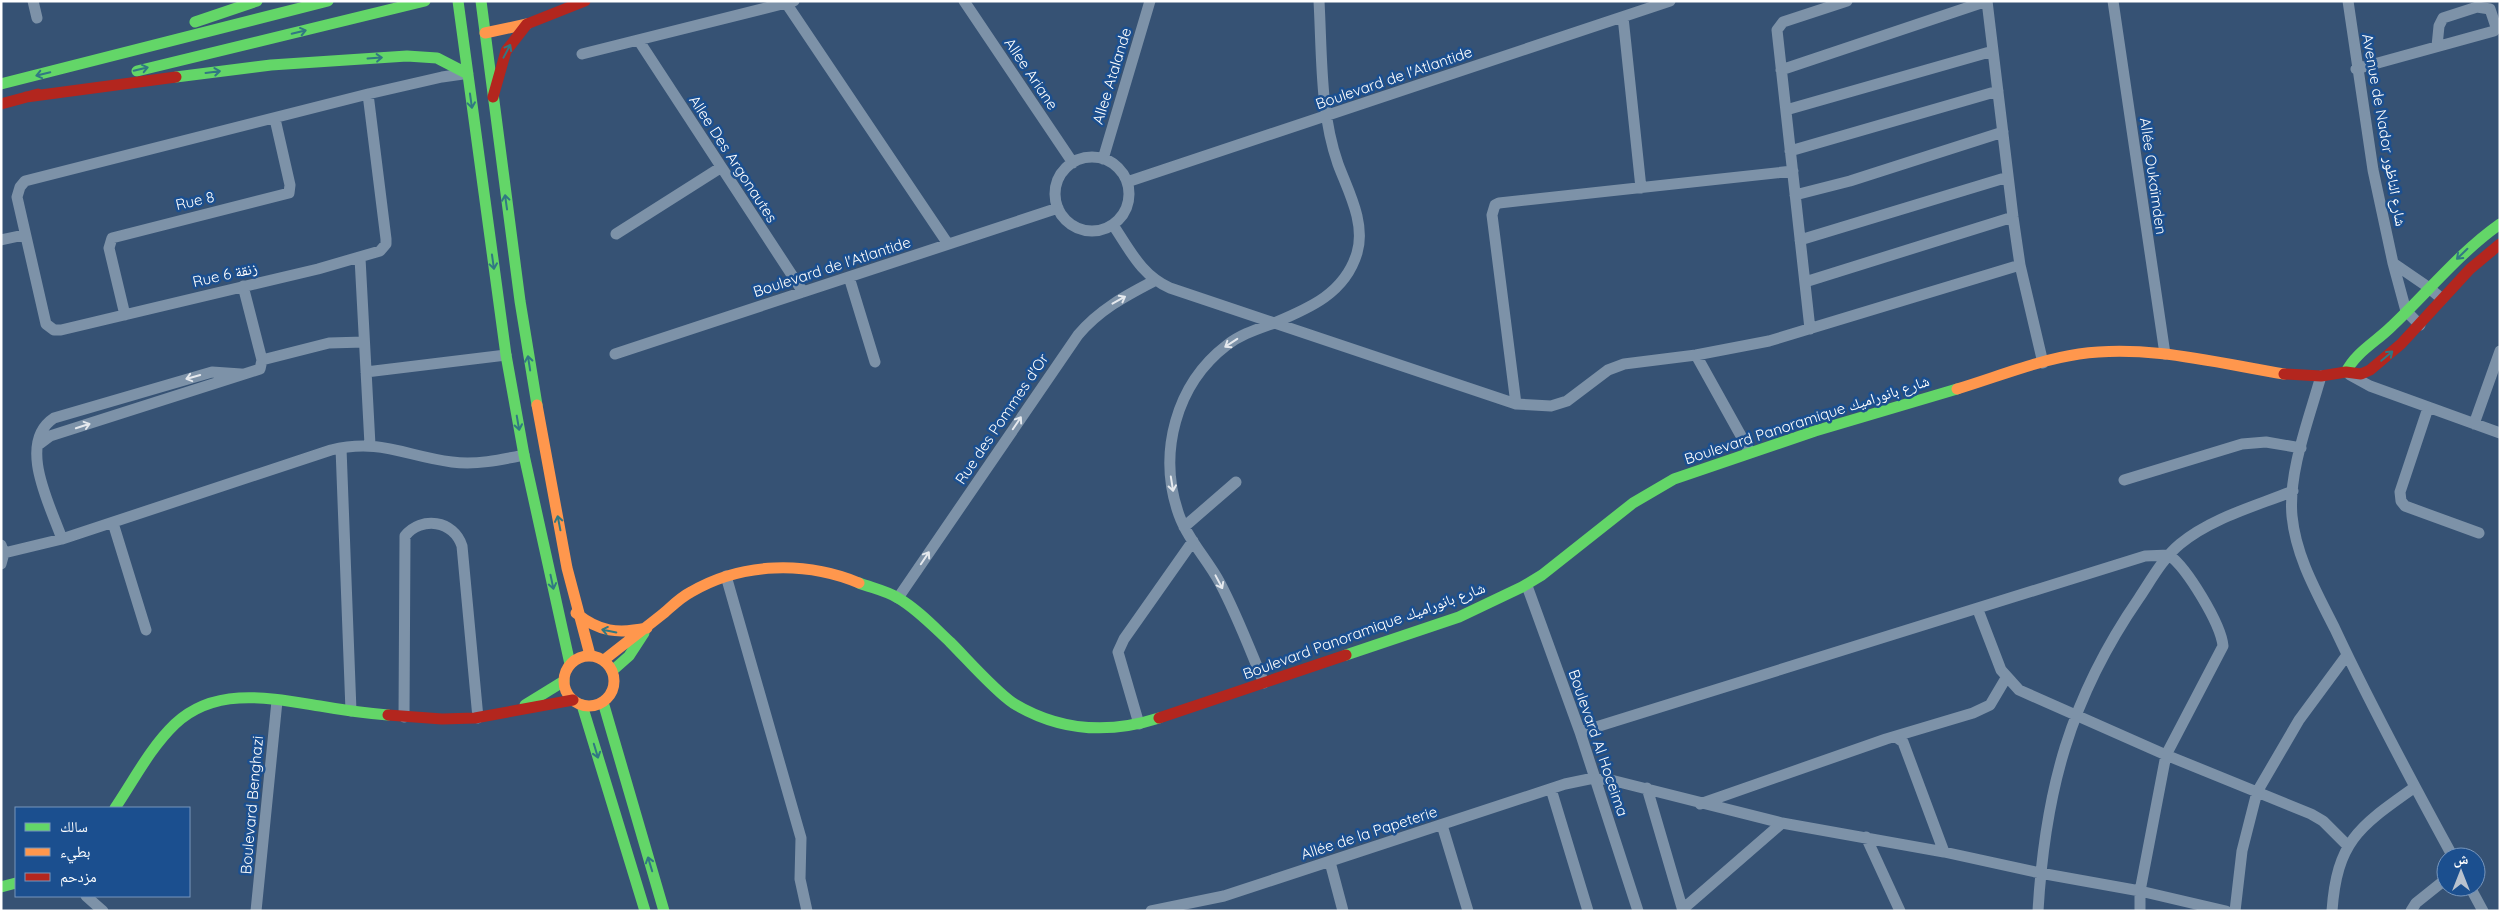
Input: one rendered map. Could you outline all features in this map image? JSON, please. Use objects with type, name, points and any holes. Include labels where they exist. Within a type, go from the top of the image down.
[{"type":"main road","points":[[74,66],[122,43],[257,1]]},
{"type":"main road","points":[[1,84],[328,1]]},
{"type":"main road","points":[[1,104],[425,1]]},
{"type":"main road","points":[[458,1],[506,355],[524,455],[570,664],[564,681],[566,691],[577,702],[646,911]]},
{"type":"main road","points":[[481,1],[536,404],[576,613],[590,655]]},
{"type":"main road","points":[[485,33],[528,24],[585,1]]},
{"type":"main road","points":[[493,97],[506,51],[528,24]]},
{"type":"main road","points":[[26,97],[271,65],[407,56],[437,58],[468,74]]},
{"type":"main road","points":[[2346,372],[2351,360],[2372,344],[2470,246],[2500,224]]},
{"type":"main road","name":"Boulevard Panoramique شارع بانوراميك","points":[[604,660],[647,628],[690,592],[726,576],[766,568],[791,568],[835,573],[898,598],[933,626],[1012,702],[1052,722],[1084,728],[1112,728],[1139,724],[1467,613],[1526,586],[1562,561],[1633,503],[1674,479],[1815,430],[2043,363],[2080,354],[2135,352],[2165,354],[2291,375],[2321,376],[2346,372],[2361,374],[2386,358],[2420,324],[2470,268],[2500,244]]},
{"type":"main road","points":[[576,613],[589,625],[609,632],[619,633],[647,628]]},
{"type":"main road","name":"Boulevard Panoramique شارع بانوراميك","points":[[612,671],[635,648],[647,628]]},
{"type":"main road","points":[[116,807],[164,736],[179,719],[198,707],[218,700],[246,698],[404,717],[478,718],[515,710],[577,702],[591,706],[602,702],[610,696],[613,689],[612,671],[604,660],[590,655],[581,657],[570,664]]},
{"type":"main road","points":[[515,710],[564,681]]},
{"type":"main road","points":[[602,702],[664,911]]},
{"type":"main road","points":[[1,887],[15,883]]},
{"type":"street","points":[[33,1],[37,18]]},
{"type":"street","name":"Allee Ariane","points":[[964,1],[1073,163]]},
{"type":"street","name":"Allee Atalande","points":[[1103,159],[1150,1]]},
{"type":"street","points":[[1264,683],[1220,583],[1184,527],[1178,514],[1172,484],[1169,453],[1175,420],[1188,387],[1205,365],[1228,344],[1252,331],[1316,305],[1334,292],[1347,276],[1357,252],[1358,224],[1351,191],[1330,139],[1318,1]]},
{"type":"street","name":"Boulevard de l'Atlantide","points":[[1127,182],[1327,117],[1670,1]]},
{"type":"street","points":[[1810,329],[1777,34],[1780,24],[1847,1]]},
{"type":"street","points":[[1781,70],[1987,1],[2020,265],[2043,363]]},
{"type":"street","name":"Allée Oukaïmden","points":[[2113,1],[2165,354]]},
{"type":"street","name":"Avenue de Nador شارع الناظور","points":[[2348,1],[2356,69],[2373,170],[2393,263],[2406,311]]},
{"type":"street","points":[[582,54],[790,2],[948,244]]},
{"type":"street","points":[[2356,69],[2494,31],[2496,26],[2490,9],[2477,7],[2443,18],[2439,26],[2437,46]]},
{"type":"street","points":[[1624,17],[1641,188]]},
{"type":"street","name":"Allee Des Argonautes","points":[[639,41],[720,168],[803,292]]},
{"type":"street","points":[[1786,110],[1993,51]]},
{"type":"street","points":[[1,240],[24,235],[17,197],[20,186],[25,181],[368,94],[442,77],[468,74]]},
{"type":"street","points":[[1790,151],[1998,92]]},
{"type":"street","name":"Rue 6 زنقة","points":[[24,235],[44,320],[49,328],[61,330],[360,258],[380,251],[386,244],[386,239],[368,94]]},
{"type":"street","name":"Rue 8","points":[[125,315],[109,248],[112,238],[289,193],[290,185],[275,119]]},
{"type":"street","points":[[1795,194],[1859,178],[2003,132]]},
{"type":"street","points":[[1086,158],[1103,159],[1116,166],[1127,182],[1129,197],[1127,208],[1113,225],[1096,231],[1081,229],[1069,222],[1058,208],[1056,194],[1058,181],[1063,172],[1073,163],[1086,158]]},
{"type":"street","points":[[616,234],[720,168]]},
{"type":"street","points":[[1516,404],[1493,209],[1499,203],[1793,171]]},
{"type":"street","points":[[1800,240],[2008,177]]},
{"type":"street","name":"Boulevard de l'Atlantide","points":[[615,354],[1058,208]]},
{"type":"street","points":[[1805,282],[2013,217]]},
{"type":"street","points":[[1113,225],[1143,269],[1154,280],[1170,288],[1516,404],[1551,406],[1567,401],[1608,370],[1624,364],[1696,355],[1768,340],[2020,265]]},
{"type":"street","points":[[360,258],[370,444]]},
{"type":"street","points":[[2393,263],[2442,299]]},
{"type":"street","points":[[849,277],[875,362]]},
{"type":"street","name":"Rue des Pommes d'Or","points":[[898,598],[1078,335],[1091,319],[1108,306],[1154,280]]},
{"type":"street","points":[[38,445],[50,436],[260,369],[262,360],[243,286]]},
{"type":"street","points":[[2406,311],[2420,324]]},
{"type":"street","points":[[262,360],[329,343],[364,342]]},
{"type":"street","points":[[2474,424],[2500,351]]},
{"type":"street","points":[[366,372],[506,355]]},
{"type":"street","points":[[1696,355],[1750,452]]},
{"type":"street","points":[[62,539],[36,463],[41,432],[47,422],[54,418],[212,372],[241,374]]},
{"type":"street","points":[[2346,372],[2370,386],[2500,433]]},
{"type":"street","points":[[2321,376],[2301,448],[2293,492],[2292,515],[2296,542],[2307,571],[2347,655],[2414,787],[2447,847]]},
{"type":"street","points":[[2428,408],[2400,492],[2401,501],[2406,506],[2479,533]]},
{"type":"street","points":[[2124,480],[2253,442],[2301,448]]},
{"type":"street","points":[[1,564],[3,549],[62,539],[341,448],[370,444],[451,462],[469,463],[488,463],[524,455]]},
{"type":"street","points":[[341,448],[351,711]]},
{"type":"street","points":[[1184,527],[1236,482]]},
{"type":"street","points":[[2038,911],[2040,873],[2049,814],[2062,754],[2074,716],[2102,656],[2128,614],[2169,555],[2180,543],[2216,522],[2293,492]]},
{"type":"street","points":[[113,523],[146,630]]},
{"type":"street","points":[[404,717],[405,536],[411,528],[424,524],[439,524],[453,529],[459,535],[462,546],[478,718]]},
{"type":"street","points":[[1139,724],[1118,652],[1124,639],[1193,541]]},
{"type":"street","points":[[1580,732],[1662,705],[1978,610],[2146,556],[2169,555],[2187,573],[2218,630],[2223,646],[2166,755],[2140,890],[2140,911]]},
{"type":"street","points":[[726,576],[801,838],[800,879],[807,911]]},
{"type":"street","name":"Boulevard Al Hoceima","points":[[1526,586],[1580,732],[1638,911]]},
{"type":"street","points":[[1978,610],[2001,670],[2006,678],[2019,690],[2074,716],[2311,814],[2323,821],[2347,845]]},
{"type":"street","points":[[2235,911],[2242,851],[2257,792],[2299,720],[2347,655]]},
{"type":"street","points":[[1700,804],[1886,739],[1973,713],[1990,705],[2006,678]]},
{"type":"street","name":"Boulevard Benghazi","points":[[256,911],[276,701]]},
{"type":"street","points":[[1896,737],[1903,742],[1944,852]]},
{"type":"street","points":[[1594,778],[1647,788],[1700,804],[1782,822],[1944,852],[2040,873],[2140,890],[2226,911]]},
{"type":"street","name":"Allée de la Papeterie","points":[[1151,911],[1224,896],[1551,789],[1594,778]]},
{"type":"street","points":[[2332,911],[2337,870],[2347,845],[2368,822],[2414,787]]},
{"type":"street","points":[[1647,788],[1683,910],[1782,822]]},
{"type":"street","points":[[1551,789],[1588,911]]},
{"type":"street","points":[[1442,825],[1468,911]]},
{"type":"street","points":[[1866,837],[1900,911]]},
{"type":"street","points":[[1330,862],[1343,911]]},
{"type":"street","points":[[2411,911],[2416,903],[2436,887]]},
{"type":"street","points":[[87,897],[103,911]]},
{"type":"street","points":[[2475,897],[2483,911]]},
{"type":"traffic: fast","points":[[195,22],[257,1]]},
{"type":"traffic: fast","points":[[1,84],[328,1]]},
{"type":"traffic: fast","points":[[137,71],[425,1]]},
{"type":"traffic: fast","points":[[458,1],[506,355],[524,455],[570,664]]},
{"type":"traffic: fast","points":[[481,1],[520,301],[537,405]]},
{"type":"traffic: fast","points":[[176,77],[271,65],[407,56],[437,58],[468,74]]},
{"type":"traffic: fast","points":[[2346,372],[2355,359],[2392,326],[2457,260],[2500,224]]},
{"type":"traffic: fast","points":[[1346,655],[1459,617],[1522,587],[1542,575],[1633,503],[1674,479],[1815,431],[1957,389]]},
{"type":"traffic: fast","points":[[859,583],[889,593],[912,607],[950,642],[998,691],[1013,703],[1030,712],[1066,724],[1103,728],[1140,723],[1159,718]]},
{"type":"traffic: fast","points":[[612,671],[629,656],[644,633]]},
{"type":"traffic: fast","points":[[525,705],[564,681]]},
{"type":"traffic: fast","points":[[116,807],[166,733],[191,712],[208,704],[225,699],[263,698],[388,715]]},
{"type":"traffic: fast","points":[[603,702],[664,911]]},
{"type":"traffic: fast","points":[[582,705],[645,911]]},
{"type":"traffic: fast","points":[[1,887],[15,883]]},
{"type":"traffic: slow","points":[[485,33],[527,24]]},
{"type":"traffic: slow","points":[[1957,389],[2048,360],[2079,354],[2105,352],[2130,351],[2182,356],[2284,374]]},
{"type":"traffic: slow","points":[[537,405],[567,568],[590,655]]},
{"type":"traffic: slow","points":[[604,660],[684,596],[711,582],[731,575],[753,570],[796,568],[818,571],[859,583]]},
{"type":"traffic: slow","points":[[576,613],[593,624],[609,630],[627,631],[647,628]]},
{"type":"traffic: slow","points":[[584,656],[594,656],[607,663],[614,676],[614,681],[614,686],[607,699],[594,706],[584,706],[575,702],[568,695],[564,686],[564,676],[568,667],[575,660],[584,656]]},
{"type":"traffic: jam","points":[[493,97],[506,51],[527,24],[585,1]]},
{"type":"traffic: jam","points":[[26,97],[176,77]]},
{"type":"traffic: jam","points":[[1,104],[38,94]]},
{"type":"traffic: jam","points":[[2284,374],[2321,376],[2346,372],[2361,374],[2370,370],[2401,344],[2470,269],[2500,244]]},
{"type":"traffic: jam","points":[[1159,718],[1346,655]]},
{"type":"traffic: jam","points":[[388,715],[442,719],[475,718],[573,700]]}]
